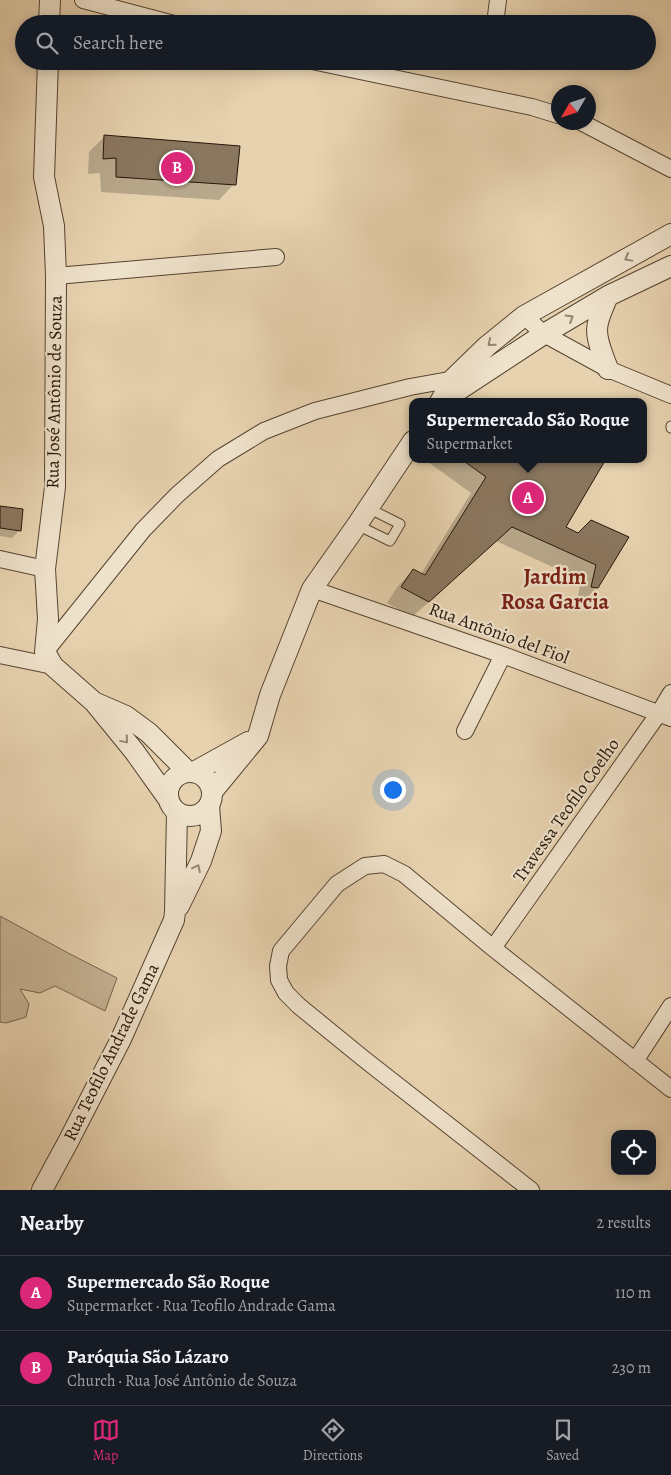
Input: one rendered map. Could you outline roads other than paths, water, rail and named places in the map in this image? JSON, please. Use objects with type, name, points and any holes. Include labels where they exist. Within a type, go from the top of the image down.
[{"type":"street","points":[[49,15],[50,0]]},
{"type":"street","points":[[83,0],[140,15]]},
{"type":"street","points":[[496,15],[498,0]]},
{"type":"street","name":"Rua José Antônio de Souza","points":[[48,70],[44,177],[54,226],[56,276],[55,487],[45,569],[49,659]]},
{"type":"street","points":[[355,70],[532,107],[551,113]]},
{"type":"street","points":[[596,130],[671,169]]},
{"type":"street","points":[[443,398],[453,379],[487,346],[524,316],[671,234]]},
{"type":"street","points":[[56,276],[276,257]]},
{"type":"street","points":[[447,398],[544,334],[608,296],[671,266]]},
{"type":"street","points":[[608,296],[597,329],[608,369]]},
{"type":"street","points":[[524,316],[544,334],[608,369],[671,395]]},
{"type":"street","points":[[49,659],[143,530],[177,495],[218,459],[264,431],[315,411],[410,387],[482,376]]},
{"type":"street","points":[[0,655],[49,659],[94,702],[134,751],[173,806],[184,815],[198,814],[204,811],[258,736],[270,695],[312,589],[358,525],[409,447]]},
{"type":"street","points":[[0,559],[45,569]]},
{"type":"street","name":"Rua Antônio del Fiol","points":[[312,589],[503,655],[665,716]]},
{"type":"street","points":[[465,731],[503,655]]},
{"type":"street","name":"Travessa Teofilo Coelho","points":[[493,948],[665,716],[671,693]]},
{"type":"street","points":[[94,702],[126,716],[149,733],[191,771],[201,774],[211,785],[211,799]]},
{"type":"street","name":"Rua Teofilo Andrade Gama","points":[[176,912],[178,841],[173,806],[168,792],[169,785],[180,774],[191,771],[258,736]]},
{"type":"street","name":"Rua Teofilo Andrade Gama","points":[[42,1190],[121,1039],[170,930],[176,912],[201,862],[211,831],[211,799]]},
{"type":"street","points":[[531,1190],[364,1059],[299,1006],[286,993],[279,980],[278,966],[281,951],[337,884],[365,866],[384,864],[404,874],[493,948],[671,1089]]},
{"type":"street","points":[[636,1061],[671,1006]]},
{"type":"lane","points":[[358,525],[390,541],[400,524],[368,508]]},
{"type":"place","name":"Paróquia São Lázaro","points":[[177,168]]},
{"type":"place","name":"Supermercado São Roque","points":[[528,498]]},
{"type":"district","name":"Jardim Rosa Garcia","points":[[555,588]]}]
